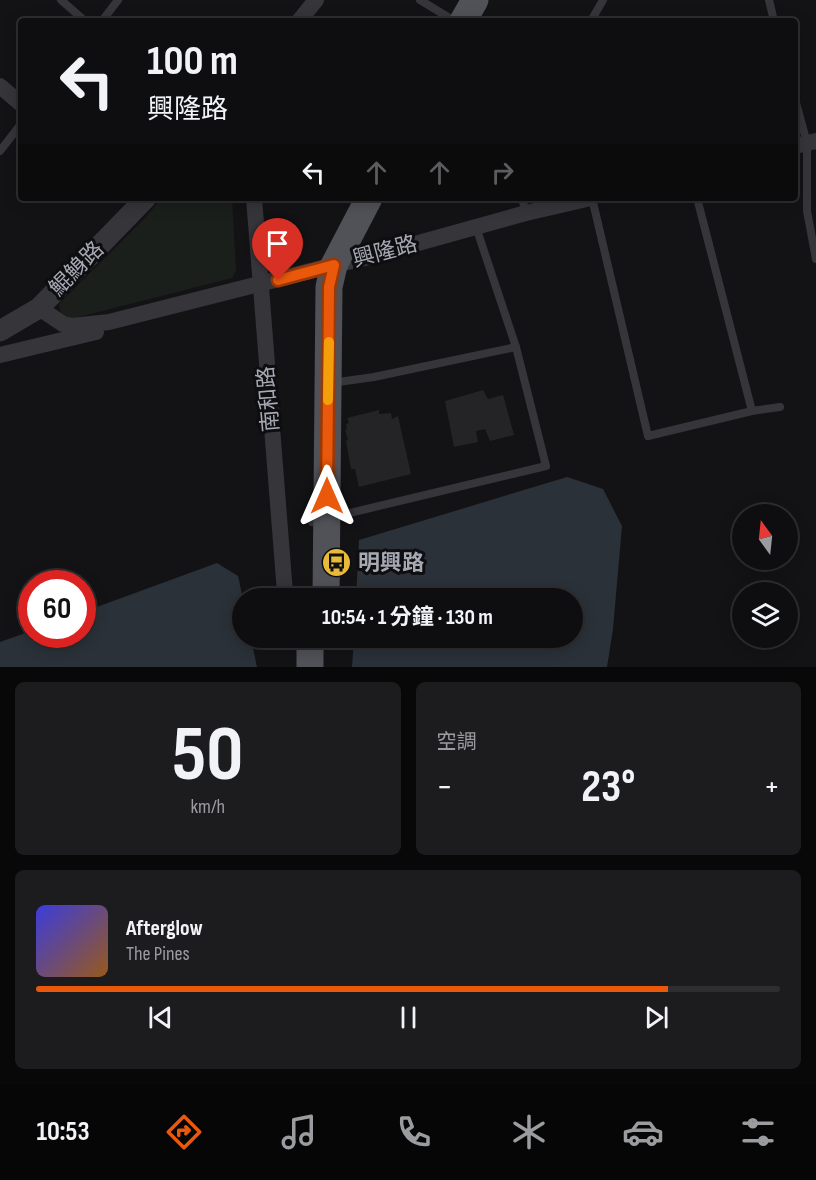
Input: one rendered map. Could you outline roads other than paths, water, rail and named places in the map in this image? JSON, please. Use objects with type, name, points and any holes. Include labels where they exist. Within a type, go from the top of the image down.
[{"type":"main road","points":[[453,15],[475,0]]},
{"type":"main road","points":[[311,588],[320,520],[328,383],[329,287],[324,247],[348,201]]},
{"type":"main road","points":[[325,588],[320,520],[314,289],[325,267],[367,201]]},
{"type":"main road","points":[[310,648],[310,667]]},
{"type":"main road","points":[[326,648],[326,667]]},
{"type":"street","points":[[303,18],[316,0]]},
{"type":"street","points":[[0,86],[18,101]]},
{"type":"street","name":"鯤鯓路","points":[[0,331],[39,308],[141,201]]},
{"type":"street","name":"南和路","points":[[254,201],[285,588]]},
{"type":"street","name":"興隆路","points":[[39,308],[63,324],[72,326],[109,322],[325,267],[361,260],[476,227],[524,206],[566,201]]},
{"type":"street","name":"興隆路","points":[[0,355],[96,332],[104,329],[109,322]]},
{"type":"lane","points":[[61,0],[82,18]]},
{"type":"lane","points":[[104,18],[118,0]]},
{"type":"lane","points":[[420,0],[453,15]]},
{"type":"lane","points":[[593,18],[603,0]]},
{"type":"lane","points":[[769,0],[773,18]]},
{"type":"lane","points":[[798,111],[806,143],[807,212],[816,259]]},
{"type":"lane","points":[[0,151],[18,128]]},
{"type":"lane","points":[[593,201],[648,436],[752,411],[780,407]]},
{"type":"lane","points":[[698,201],[752,411]]},
{"type":"lane","points":[[320,520],[546,466],[516,347],[476,227]]},
{"type":"lane","points":[[328,383],[374,377],[516,347]]},
{"type":"place","name":"明興路","points":[[337,563]]}]
